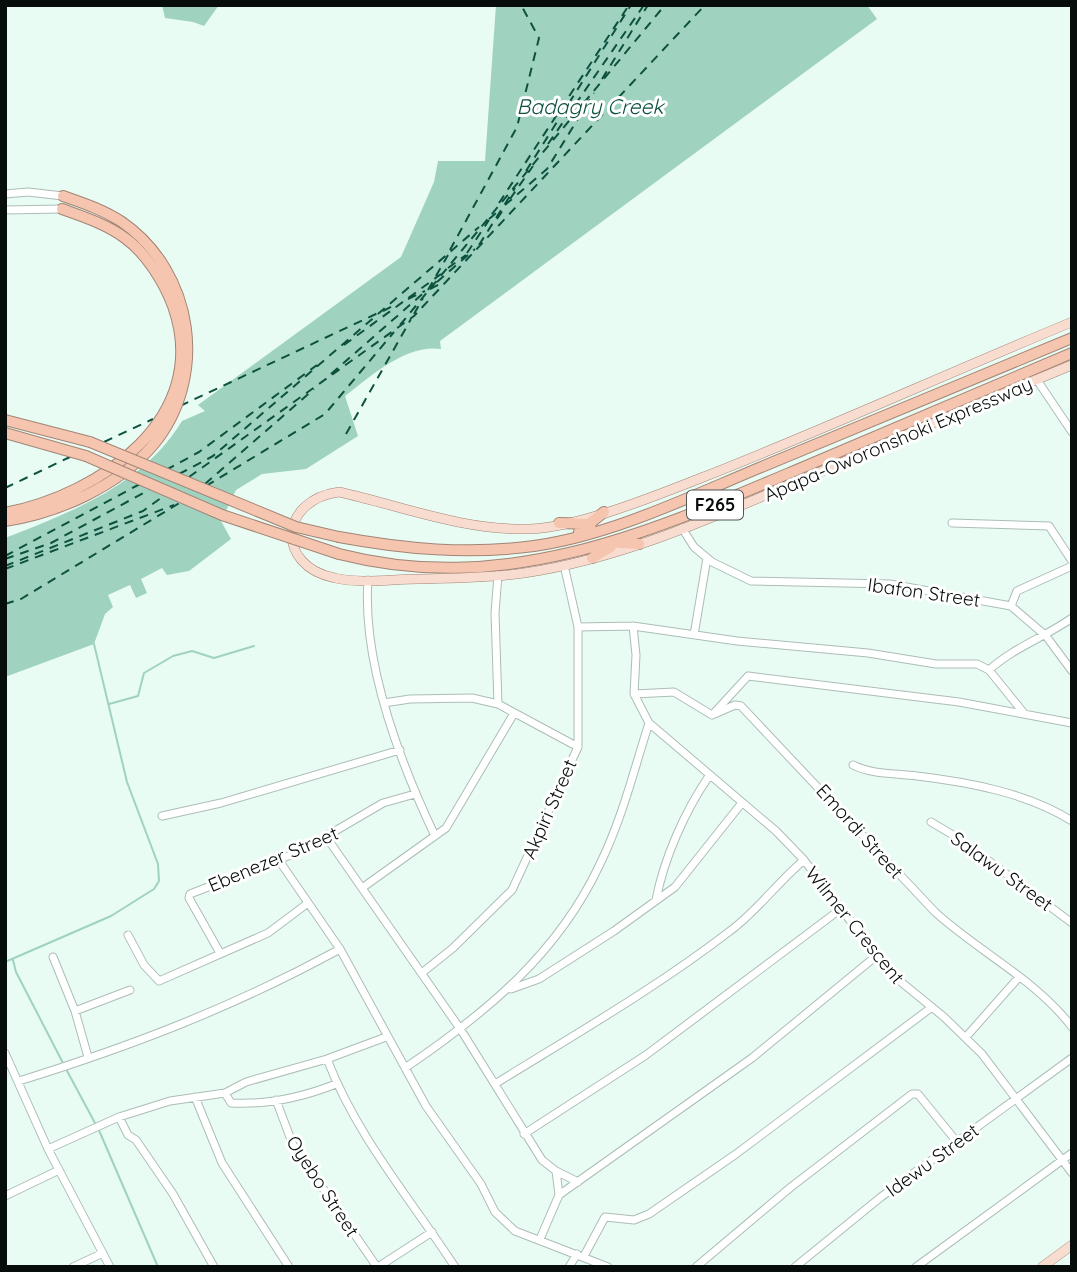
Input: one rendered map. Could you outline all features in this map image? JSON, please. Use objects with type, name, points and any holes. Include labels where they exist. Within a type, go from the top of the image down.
[{"type":"highway","points":[[5,522],[51,510],[116,477],[153,445],[178,402],[186,377],[189,350],[184,313],[174,287],[153,253],[122,223],[92,206],[63,195]]},
{"type":"highway","points":[[5,513],[54,500],[106,474],[147,438],[168,404],[176,381],[179,327],[162,284],[128,240],[104,225],[62,209]]},
{"type":"highway","name":"Apapa-Oworonshoki Expressway","points":[[5,420],[90,442],[296,527],[390,546],[454,551],[497,550],[560,541],[611,526],[716,486],[1072,338]]},
{"type":"highway","name":"Apapa-Oworonshoki Expressway","points":[[5,433],[86,456],[222,515],[339,554],[404,567],[414,564],[464,566],[525,563],[592,553],[637,539],[1072,353]]},
{"type":"highway","points":[[560,541],[576,534],[604,512]]},
{"type":"highway","points":[[559,523],[611,526]]},
{"type":"highway","points":[[592,553],[617,543],[637,539]]},
{"type":"main road","name":"Apapa-Oworonshoki Expressway","points":[[592,553],[564,565],[498,575],[368,580],[324,575],[305,565],[298,556],[291,534],[297,515],[310,500],[338,492],[466,524],[503,529],[533,529],[604,512],[646,499],[774,449],[1072,322]]},
{"type":"main road","name":"Apapa-Oworonshoki Expressway","points":[[637,539],[682,528],[1072,365]]},
{"type":"main road","points":[[1042,1267],[1072,1245]]},
{"type":"street","points":[[5,194],[28,192],[63,195]]},
{"type":"street","points":[[5,211],[62,209]]},
{"type":"street","points":[[1037,380],[1072,432]]},
{"type":"street","points":[[952,523],[1049,526],[1072,563],[1017,591],[1011,606],[1046,636],[1072,671]]},
{"type":"street","name":"Ibafon Street","points":[[682,528],[694,547],[707,558],[751,581],[890,584],[1011,606]]},
{"type":"street","points":[[694,635],[707,558]]},
{"type":"street","name":"Akpiri Street","points":[[423,972],[453,948],[512,890],[578,747],[578,627],[564,565]]},
{"type":"street","points":[[498,575],[495,613],[498,704]]},
{"type":"street","points":[[368,580],[366,608],[384,703],[415,794],[435,836]]},
{"type":"street","points":[[989,670],[1003,657],[1046,636],[1072,618]]},
{"type":"street","points":[[405,1068],[461,1030],[510,989],[560,933],[595,874],[620,812],[649,723],[634,694],[636,655],[633,626]]},
{"type":"street","points":[[578,627],[633,626],[868,653],[936,664],[976,664],[989,670],[1023,712]]},
{"type":"street","points":[[634,694],[674,692],[712,715],[748,676],[1023,712],[1072,723]]},
{"type":"street","points":[[384,703],[472,698],[498,704],[513,715],[578,747]]},
{"type":"street","name":"Emordi Street","points":[[712,715],[734,705],[741,706],[935,912],[963,937],[1019,976],[1049,1001],[1072,1027]]},
{"type":"street","points":[[362,888],[435,836],[458,813],[513,715]]},
{"type":"street","name":"Wilmer Crescent","points":[[649,723],[741,804],[776,831],[804,860],[842,908],[875,957],[907,989],[966,1037],[1017,1098],[1072,1173]]},
{"type":"street","points":[[162,816],[221,803],[400,750]]},
{"type":"street","points":[[853,765],[872,772],[918,776],[992,790],[1034,803],[1072,821]]},
{"type":"street","points":[[655,900],[660,880],[694,800],[709,776]]},
{"type":"street","name":"Ebenezer Street","points":[[220,953],[189,895],[327,838],[383,803],[415,794]]},
{"type":"street","points":[[510,989],[539,979],[678,884],[741,804]]},
{"type":"street","name":"Salawu Street","points":[[931,822],[958,838],[1072,923]]},
{"type":"street","points":[[327,838],[423,972],[542,1160],[578,1182]]},
{"type":"street","points":[[278,859],[340,949],[386,1037],[502,1222],[515,1231],[608,1267]]},
{"type":"street","points":[[495,1084],[640,994],[731,931],[776,884],[804,860]]},
{"type":"street","points":[[128,935],[156,981],[268,933],[308,903]]},
{"type":"street","points":[[524,1133],[646,1055],[842,908]]},
{"type":"street","points":[[19,1081],[172,1029],[252,996],[340,949]]},
{"type":"street","points":[[52,957],[75,1011],[88,1057]]},
{"type":"street","points":[[559,1195],[752,1058],[875,957]]},
{"type":"street","points":[[966,1037],[1019,976]]},
{"type":"street","points":[[75,1011],[130,990]]},
{"type":"street","points":[[569,1267],[606,1217],[634,1220],[649,1214],[736,1154],[932,1007]]},
{"type":"street","points":[[48,1149],[118,1116],[195,1097],[225,1093],[246,1082],[327,1059],[386,1037]]},
{"type":"street","points":[[5,1053],[48,1149],[110,1267]]},
{"type":"street","name":"Idewu Street","points":[[795,1267],[881,1197],[1072,1058]]},
{"type":"street","points":[[327,1059],[336,1084],[371,1146],[455,1267]]},
{"type":"street","points":[[225,1093],[231,1103],[276,1100],[336,1084]]},
{"type":"street","points":[[696,1267],[791,1187],[912,1094],[918,1094],[957,1142]]},
{"type":"street","points":[[195,1097],[222,1163],[289,1267]]},
{"type":"street","name":"Oyebo Street","points":[[276,1100],[293,1145],[378,1267]]},
{"type":"street","points":[[118,1116],[128,1135],[136,1140],[173,1194],[215,1267]]},
{"type":"street","points":[[916,1267],[1072,1153]]},
{"type":"street","points":[[5,1196],[59,1170]]},
{"type":"street","points":[[540,1239],[559,1195],[556,1171]]},
{"type":"street","points":[[378,1267],[432,1231]]},
{"type":"street","points":[[73,1267],[103,1253]]},
{"type":"water","points":[[162,5],[219,5],[204,26],[165,18]]},
{"type":"water","name":"Badagry Creek","points":[[496,5],[867,5],[877,19],[440,341],[441,349],[415,351],[402,356],[345,396],[358,436],[306,469],[262,474],[236,490],[221,521],[231,539],[189,571],[167,575],[162,568],[141,579],[147,593],[136,598],[130,585],[108,595],[113,607],[105,614],[94,644],[5,677],[5,538],[80,506],[127,479],[166,443],[182,421],[205,411],[198,405],[401,257],[434,182],[438,161],[485,161]]},
{"type":"waterway","points":[[5,962],[111,916],[154,889],[159,881],[158,864],[127,782],[94,644]]},
{"type":"waterway","points":[[109,704],[138,696],[144,673],[173,656],[192,651],[214,658],[254,646]]},
{"type":"waterway","points":[[13,960],[16,972],[64,1065]]},
{"type":"waterway","points":[[66,1069],[95,1123]]},
{"type":"waterway","points":[[98,1128],[158,1267]]},
{"type":"ferry route","points":[[450,250],[517,127],[539,38],[521,5]]},
{"type":"ferry route","points":[[499,203],[629,5]]},
{"type":"ferry route","points":[[526,171],[631,5]]},
{"type":"ferry route","points":[[548,144],[644,5]]},
{"type":"ferry route","points":[[602,79],[648,5]]},
{"type":"ferry route","points":[[400,325],[665,5]]},
{"type":"ferry route","points":[[189,477],[414,316],[705,5]]},
{"type":"ferry route","points":[[505,205],[547,169],[594,93]]},
{"type":"ferry route","points":[[510,199],[533,166]]},
{"type":"ferry route","points":[[479,245],[515,188]]},
{"type":"ferry route","points":[[497,219],[505,207]]},
{"type":"ferry route","points":[[489,219],[501,209]]},
{"type":"ferry route","points":[[467,253],[489,220]]},
{"type":"ferry route","points":[[179,474],[213,456],[479,227]]},
{"type":"ferry route","points":[[437,282],[475,249]]},
{"type":"ferry route","points":[[428,290],[448,255]]},
{"type":"ferry route","points":[[448,268],[466,255]]},
{"type":"ferry route","points":[[344,345],[441,274]]},
{"type":"ferry route","points":[[430,289],[444,282]]},
{"type":"ferry route","points":[[331,374],[427,290]]},
{"type":"ferry route","points":[[408,299],[425,291]]},
{"type":"ferry route","points":[[414,314],[423,298]]},
{"type":"ferry route","points":[[383,311],[397,304]]},
{"type":"ferry route","points":[[180,406],[378,313]]},
{"type":"ferry route","points":[[346,434],[411,319]]},
{"type":"ferry route","points":[[206,486],[325,414],[394,332]]},
{"type":"ferry route","points":[[166,470],[199,452],[317,365]]},
{"type":"ferry route","points":[[205,484],[314,389]]},
{"type":"ferry route","points":[[104,442],[153,419]]},
{"type":"ferry route","points":[[5,488],[70,457]]},
{"type":"ferry route","points":[[5,556],[140,484]]},
{"type":"ferry route","points":[[5,559],[51,543],[149,490]]},
{"type":"ferry route","points":[[5,566],[143,511],[165,495]]},
{"type":"ferry route","points":[[5,604],[21,599],[181,502]]},
{"type":"ferry route","points":[[5,569],[174,505]]}]
